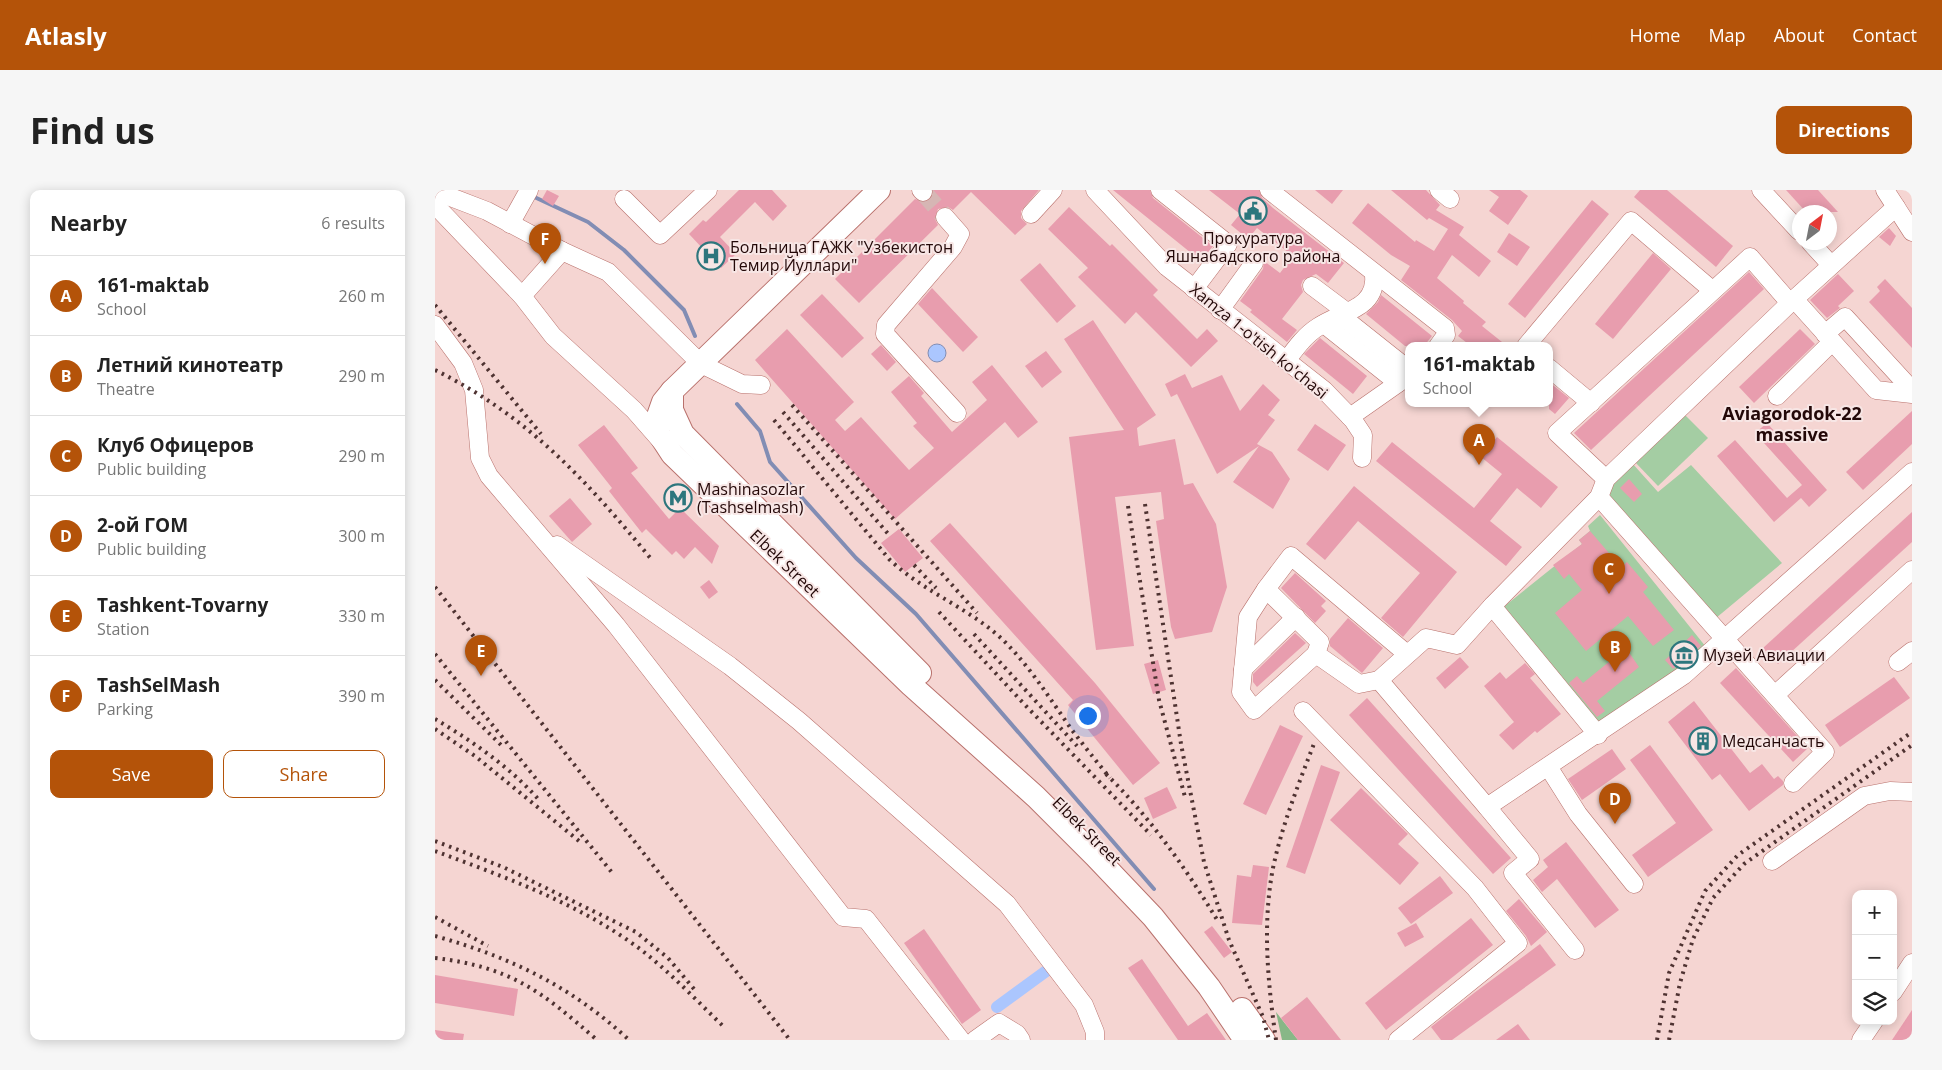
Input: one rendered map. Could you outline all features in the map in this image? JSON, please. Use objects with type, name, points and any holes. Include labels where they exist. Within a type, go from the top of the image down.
[{"type":"main road","points":[[657,424],[659,410],[672,392],[879,190]]},
{"type":"main road","name":"Elbek Street","points":[[672,392],[671,404],[680,446],[911,685],[1036,797],[1095,856],[1158,924],[1209,987],[1245,1040]]},
{"type":"main road","name":"Elbek Street","points":[[657,424],[663,442],[680,446],[1046,790],[1105,848],[1191,943],[1264,1040]]},
{"type":"street","points":[[510,224],[529,190]]},
{"type":"street","points":[[623,199],[660,236],[707,190]]},
{"type":"street","points":[[1031,214],[1053,190]]},
{"type":"street","name":"Xamza 1-o'tish ko'chasi","points":[[1095,190],[1167,268],[1324,390],[1350,417],[1363,435],[1362,458]]},
{"type":"street","points":[[1160,190],[1228,244],[1194,289]]},
{"type":"street","points":[[1269,190],[1374,273],[1424,309],[1445,328],[1446,335],[1441,342]]},
{"type":"street","points":[[1761,190],[1792,223]]},
{"type":"street","points":[[1885,190],[1911,227]]},
{"type":"street","points":[[435,191],[487,211],[563,251],[608,272],[701,364],[742,384],[761,385]]},
{"type":"street","points":[[435,205],[522,296],[553,336],[634,410],[680,446]]},
{"type":"street","points":[[1316,654],[1359,684],[1379,680],[1426,638],[1457,645],[1492,606],[1599,497],[1605,478],[1831,265],[1896,207]]},
{"type":"street","points":[[945,217],[960,234],[953,247],[886,325],[885,334],[957,413]]},
{"type":"street","points":[[1529,342],[1631,221],[1713,290]]},
{"type":"street","points":[[1817,250],[1831,265]]},
{"type":"street","points":[[522,296],[563,251]]},
{"type":"street","points":[[1605,478],[1557,434],[1750,257],[1829,338],[1876,390],[1912,394]]},
{"type":"street","points":[[1220,310],[1254,263]]},
{"type":"street","points":[[1286,361],[1307,337],[1324,324],[1345,314],[1368,298],[1375,286],[1374,273]]},
{"type":"street","points":[[1312,286],[1345,314],[1405,376]]},
{"type":"street","points":[[1777,396],[1829,338],[1845,317],[1912,390]]},
{"type":"street","points":[[1324,324],[1405,376]]},
{"type":"street","points":[[435,325],[463,363],[474,390],[480,458],[489,476],[615,624],[843,917],[866,918],[961,1040]]},
{"type":"street","points":[[1553,371],[1591,403]]},
{"type":"street","points":[[1350,417],[1405,376]]},
{"type":"street","points":[[634,410],[672,392]]},
{"type":"street","points":[[634,410],[657,424]]},
{"type":"street","points":[[1487,807],[1549,768],[1684,675],[1912,472]]},
{"type":"street","points":[[1599,497],[1776,694],[1825,752],[1793,782]]},
{"type":"street","points":[[527,522],[576,560],[751,683],[799,722],[1007,904],[1085,1005],[1095,1032],[1095,1040]]},
{"type":"street","points":[[1266,589],[1320,642],[1316,654],[1254,710],[1241,692],[1248,617],[1266,589],[1291,556],[1407,654]]},
{"type":"street","points":[[1776,694],[1909,579]]},
{"type":"street","points":[[1492,606],[1598,735]]},
{"type":"street","points":[[1243,669],[1296,617]]},
{"type":"street","points":[[1897,662],[1912,651]]},
{"type":"street","points":[[1379,680],[1531,859],[1513,873],[1575,950]]},
{"type":"street","points":[[1303,711],[1475,888],[1518,943],[1398,1040]]},
{"type":"street","points":[[1549,768],[1578,814],[1634,884]]},
{"type":"street","points":[[1772,861],[1864,796],[1890,791],[1912,792]]},
{"type":"street","points":[[1897,986],[1912,963]]},
{"type":"street","points":[[975,1040],[999,1023],[1017,1034],[1021,1040]]},
{"type":"street","points":[[1861,1040],[1871,1025]]},
{"type":"green space","points":[[1685,415],[1708,438],[1658,486],[1635,462]]},
{"type":"green space","points":[[1632,463],[1658,492],[1691,465],[1782,563],[1716,618],[1609,496],[1610,483]]},
{"type":"green space","points":[[1600,515],[1706,647],[1676,673],[1597,724],[1501,609],[1582,544],[1579,540],[1590,531],[1588,526]]},
{"type":"green space","points":[[1276,1012],[1298,1040],[1282,1040]]},
{"type":"water","points":[[933,344],[941,344],[946,349],[944,360],[933,362],[928,357],[928,349]]},
{"type":"building","points":[[547,190],[559,196],[553,206],[542,199]]},
{"type":"building","points":[[739,190],[772,190],[787,206],[773,221],[755,202],[720,237],[736,254],[721,268],[689,234],[703,220],[706,222]]},
{"type":"building","points":[[933,190],[1039,190],[1021,211],[1021,218],[1027,224],[1015,235],[971,192],[953,210],[948,207],[938,209],[935,219],[938,225],[859,303],[835,279],[915,199],[926,202],[931,199]]},
{"type":"building","points":[[1113,190],[1150,190],[1153,198],[1213,246],[1201,261]]},
{"type":"building","points":[[1209,190],[1259,190],[1262,198],[1273,208],[1344,263],[1328,283],[1316,274],[1303,280],[1301,285],[1303,292],[1282,319],[1297,330],[1287,342],[1250,312],[1252,310],[1240,301],[1263,269],[1264,261],[1280,273],[1293,256],[1257,228],[1248,239],[1231,225],[1240,214]]},
{"type":"building","points":[[1315,190],[1343,190],[1332,204]]},
{"type":"building","points":[[1391,190],[1426,190],[1440,205],[1436,210],[1464,227],[1459,235],[1491,261],[1479,277],[1452,255],[1437,278],[1486,322],[1482,326],[1502,342],[1466,342],[1458,336],[1462,331],[1452,320],[1401,280],[1410,266],[1391,255],[1352,223],[1368,203],[1415,242],[1416,240],[1434,251],[1448,229],[1429,218],[1427,220]]},
{"type":"building","points":[[1489,190],[1520,190],[1528,196],[1508,225],[1489,211],[1499,197]]},
{"type":"building","points":[[1640,190],[1667,190],[1733,246],[1716,267],[1634,197]]},
{"type":"building","points":[[1786,190],[1818,190],[1832,205],[1800,205]]},
{"type":"building","points":[[1592,200],[1609,214],[1525,318],[1508,304]]},
{"type":"building","points":[[1069,207],[1110,246],[1112,244],[1158,290],[1153,295],[1197,339],[1207,329],[1218,341],[1191,367],[1136,312],[1125,324],[1078,277],[1088,268],[1048,229]]},
{"type":"building","points":[[1889,228],[1896,236],[1890,246],[1879,237]]},
{"type":"building","points":[[1509,233],[1530,247],[1517,266],[1497,252]]},
{"type":"building","points":[[1653,253],[1671,269],[1613,339],[1595,324]]},
{"type":"building","points":[[1040,263],[1076,306],[1057,323],[1020,280]]},
{"type":"building","points":[[1749,272],[1764,289],[1591,450],[1574,433]]},
{"type":"building","points":[[1838,274],[1854,291],[1838,306],[1840,308],[1827,318],[1810,300]]},
{"type":"building","points":[[1885,279],[1912,308],[1912,348],[1869,302],[1880,291],[1877,287]]},
{"type":"building","points":[[932,288],[978,337],[963,352],[918,304]]},
{"type":"building","points":[[822,294],[864,338],[842,358],[800,315]]},
{"type":"building","points":[[1381,295],[1432,336],[1427,342],[1405,342],[1405,346],[1366,314],[1378,302]]},
{"type":"building","points":[[1093,320],[1156,415],[1137,428],[1139,446],[1175,439],[1184,485],[1193,483],[1216,524],[1227,587],[1212,632],[1175,639],[1171,627],[1156,521],[1164,519],[1161,492],[1115,497],[1134,646],[1096,650],[1069,437],[1124,430],[1064,339]]},
{"type":"building","points":[[787,329],[854,402],[835,420],[845,431],[861,417],[909,470],[934,448],[913,426],[917,423],[891,392],[909,376],[924,393],[921,396],[952,432],[987,400],[972,382],[992,365],[1038,422],[1018,438],[1005,422],[895,519],[755,360]]},
{"type":"building","points":[[1800,329],[1815,344],[1754,403],[1739,387]]},
{"type":"building","points":[[1320,338],[1367,376],[1353,394],[1304,354]]},
{"type":"building","points":[[881,345],[896,362],[887,371],[871,354]]},
{"type":"building","points":[[1046,351],[1062,372],[1042,388],[1025,366]]},
{"type":"building","points":[[1185,374],[1192,388],[1222,375],[1240,411],[1263,384],[1280,400],[1268,415],[1275,420],[1257,444],[1272,452],[1290,479],[1273,509],[1233,482],[1259,446],[1217,474],[1177,394],[1171,397],[1165,384]]},
{"type":"building","points":[[1553,385],[1569,398],[1555,414],[1549,407],[1553,407]]},
{"type":"building","points":[[1912,411],[1912,444],[1863,490],[1846,472]]},
{"type":"building","points":[[1767,423],[1827,490],[1809,507],[1801,498],[1774,522],[1717,456],[1735,440],[1787,498],[1802,485],[1755,433]]},
{"type":"building","points":[[1315,424],[1346,445],[1328,471],[1297,450]]},
{"type":"building","points":[[604,425],[638,468],[631,473],[669,519],[680,508],[719,546],[712,564],[695,547],[684,559],[676,551],[672,555],[646,529],[642,533],[609,491],[612,488],[578,445]]},
{"type":"building","points":[[1497,437],[1558,487],[1541,508],[1517,488],[1490,521],[1522,547],[1506,566],[1376,461],[1392,442],[1474,508],[1502,474],[1481,457]]},
{"type":"building","points":[[1629,479],[1642,494],[1634,502],[1620,488]]},
{"type":"building","points":[[1354,486],[1457,572],[1403,637],[1381,618],[1420,573],[1358,521],[1325,560],[1306,544]]},
{"type":"building","points":[[570,498],[592,524],[572,542],[549,516]]},
{"type":"building","points":[[1912,512],[1912,542],[1778,664],[1763,648]]},
{"type":"building","points":[[950,523],[1095,683],[1160,763],[1133,785],[1068,705],[1073,700],[930,541]]},
{"type":"building","points":[[899,529],[923,558],[905,572],[881,543]]},
{"type":"building","points":[[1590,531],[1621,567],[1627,562],[1648,587],[1643,592],[1674,630],[1653,646],[1628,616],[1586,651],[1555,613],[1582,590],[1569,574],[1564,579],[1553,565],[1582,544],[1579,540]]},
{"type":"building","points":[[1295,573],[1326,601],[1321,606],[1326,611],[1315,623],[1281,588]]},
{"type":"building","points":[[709,580],[718,592],[709,599],[700,587]]},
{"type":"building","points":[[1348,618],[1383,648],[1362,673],[1330,646],[1330,639]]},
{"type":"building","points":[[1295,633],[1306,643],[1257,687],[1253,682],[1253,674]]},
{"type":"building","name":"Музей Авиации","points":[[1692,635],[1701,646],[1673,669],[1665,660]]},
{"type":"building","points":[[1626,648],[1639,667],[1597,701],[1605,711],[1597,717],[1569,683],[1577,676],[1583,683]]},
{"type":"building","points":[[1460,657],[1469,667],[1445,689],[1436,678]]},
{"type":"building","points":[[1158,660],[1166,690],[1153,694],[1144,664]]},
{"type":"building","points":[[1525,663],[1535,674],[1530,678],[1561,714],[1537,733],[1535,731],[1513,750],[1499,735],[1514,722],[1484,686],[1500,672],[1506,679]]},
{"type":"building","points":[[1736,668],[1808,748],[1793,762],[1720,683]]},
{"type":"building","points":[[1894,677],[1910,698],[1840,747],[1825,725]]},
{"type":"building","points":[[1367,698],[1511,858],[1493,874],[1349,715]]},
{"type":"building","points":[[1694,701],[1750,773],[1762,764],[1774,779],[1778,776],[1783,781],[1783,785],[1749,811],[1720,774],[1712,780],[1668,722]]},
{"type":"building","points":[[1280,725],[1303,736],[1266,815],[1243,804]]},
{"type":"building","points":[[1650,745],[1713,830],[1648,877],[1632,855],[1676,823],[1630,760]]},
{"type":"building","points":[[1612,749],[1626,769],[1582,800],[1568,779]]},
{"type":"building","points":[[1321,765],[1340,772],[1305,874],[1286,867]]},
{"type":"building","points":[[1167,787],[1177,808],[1153,819],[1144,798]]},
{"type":"building","points":[[1361,788],[1408,834],[1398,844],[1419,863],[1400,885],[1330,820]]},
{"type":"building","points":[[1566,842],[1619,910],[1595,928],[1557,879],[1542,892],[1533,880],[1548,867],[1543,860]]},
{"type":"building","points":[[1253,865],[1269,867],[1262,925],[1232,923],[1237,875],[1251,877]]},
{"type":"building","points":[[1440,876],[1453,893],[1411,924],[1398,908]]},
{"type":"building","points":[[1519,899],[1547,932],[1531,946],[1526,936],[1506,911]]},
{"type":"building","points":[[1471,918],[1493,945],[1386,1030],[1365,1003]]},
{"type":"building","points":[[1416,923],[1424,937],[1405,947],[1397,933]]},
{"type":"building","points":[[1212,926],[1232,952],[1224,958],[1204,932]]},
{"type":"building","points":[[924,929],[981,1010],[962,1024],[904,943]]},
{"type":"building","points":[[1540,944],[1556,965],[1452,1040],[1441,1040],[1431,1027]]},
{"type":"building","points":[[1142,959],[1188,1026],[1207,1013],[1226,1040],[1178,1040],[1128,968]]},
{"type":"building","points":[[435,975],[518,989],[514,1016],[435,1003]]},
{"type":"building","points":[[1307,997],[1341,1040],[1298,1040],[1281,1018]]},
{"type":"building","points":[[1912,1010],[1912,1040],[1892,1040]]},
{"type":"building","points":[[1518,1024],[1530,1040],[1496,1040]]},
{"type":"building","points":[[435,1030],[464,1034],[463,1040],[435,1040]]},
{"type":"waterway","points":[[530,195],[588,222],[624,250],[684,310],[695,336]]},
{"type":"waterway","points":[[737,404],[760,431],[770,462],[856,558],[916,614],[1154,889]]},
{"type":"waterway","points":[[997,1007],[1049,969]]},
{"type":"tunnel","points":[[923,192],[945,217]]},
{"type":"railway","points":[[435,305],[541,434]]},
{"type":"railway","points":[[435,370],[499,408],[554,453],[604,503],[652,560]]},
{"type":"railway","points":[[792,405],[977,613]]},
{"type":"railway","points":[[783,412],[890,536]]},
{"type":"railway","points":[[774,420],[889,559],[902,571],[991,629],[1014,651],[1110,778]]},
{"type":"railway","points":[[1145,504],[1181,744],[1204,862],[1229,940],[1263,1017],[1269,1040]]},
{"type":"railway","points":[[1128,506],[1159,700],[1185,797]]},
{"type":"railway","points":[[914,565],[936,588]]},
{"type":"railway","points":[[435,587],[790,1040]]},
{"type":"railway","points":[[939,612],[1026,706],[1151,835]]},
{"type":"railway","points":[[974,634],[1077,746]]},
{"type":"railway","points":[[435,654],[614,875]]},
{"type":"railway","points":[[435,680],[502,746]]},
{"type":"railway","points":[[435,719],[490,755],[539,800]]},
{"type":"railway","points":[[435,729],[475,756],[579,841]]},
{"type":"railway","points":[[1657,1040],[1669,973],[1705,891],[1738,855],[1912,732]]},
{"type":"railway","points":[[1276,1040],[1267,954],[1270,889],[1281,836],[1315,741]]},
{"type":"railway","points":[[1669,1040],[1680,983],[1693,939],[1713,898],[1744,864],[1912,745]]},
{"type":"railway","points":[[1106,774],[1153,826],[1194,883],[1219,923]]},
{"type":"railway","points":[[435,841],[503,867],[636,932],[668,958],[694,989]]},
{"type":"railway","points":[[435,851],[541,893],[593,918],[640,949],[662,967],[724,1027]]},
{"type":"railway","points":[[435,917],[488,946]]},
{"type":"railway","points":[[435,936],[489,954],[538,976],[585,1004],[629,1040]]},
{"type":"railway","points":[[435,958],[484,968],[523,984],[559,1008],[597,1040]]},
{"type":"place","name":"Прокуратура Яшнабадского района","points":[[1253,211]]},
{"type":"place","name":"Больница ГАЖК \"Узбекистон Темир Йуллари\"","points":[[711,256]]},
{"type":"place","name":"TashSelМash","points":[[545,264]]},
{"type":"place","name":"161-maktab","points":[[1479,465]]},
{"type":"place","name":"Mashinasozlar (Tashselmash)","points":[[678,498]]},
{"type":"place","name":"Клуб Офицеров","points":[[1609,594]]},
{"type":"place","name":"Музей Авиации","points":[[1684,655]]},
{"type":"place","name":"Летний кинотеатр","points":[[1615,672]]},
{"type":"place","name":"Tashkent-Tovarny","points":[[481,676]]},
{"type":"place","name":"Медсанчасть","points":[[1703,741]]},
{"type":"place","name":"2-ой ГОМ","points":[[1615,824]]},
{"type":"district","name":"Aviagorodok-22 massive","points":[[1792,423]]}]
